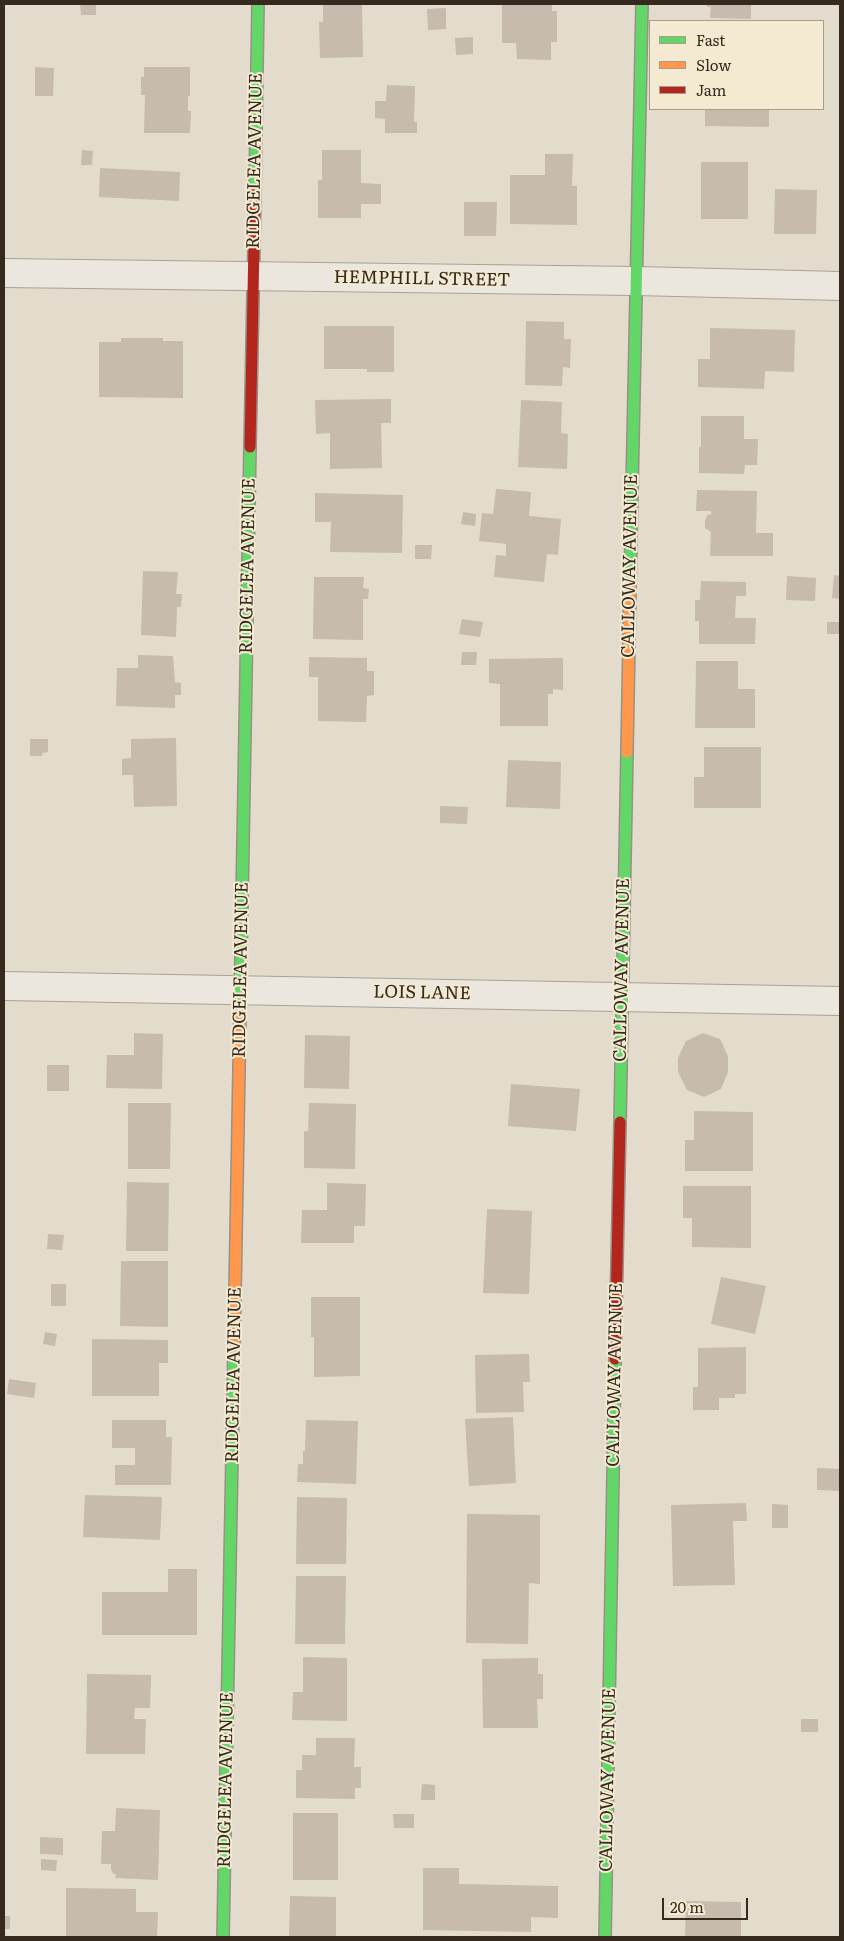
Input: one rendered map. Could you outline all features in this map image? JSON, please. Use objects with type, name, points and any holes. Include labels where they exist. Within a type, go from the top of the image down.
[{"type":"street","name":"RIDGELEA AVENUE","points":[[223,1937],[258,4]]},
{"type":"street","name":"CALLOWAY AVENUE","points":[[605,1937],[642,4]]},
{"type":"street","name":"HEMPHILL STREET","points":[[4,273],[636,281],[840,286]]},
{"type":"street","name":"LOIS LANE","points":[[4,986],[840,1001]]},
{"type":"building","points":[[80,4],[96,4],[96,15],[81,15]]},
{"type":"building","points":[[323,4],[362,4],[363,57],[320,58],[319,22],[323,22]]},
{"type":"building","points":[[502,4],[552,4],[552,11],[557,11],[557,42],[551,42],[551,60],[517,59],[516,43],[502,43]]},
{"type":"building","points":[[707,4],[751,4],[751,19],[710,18],[711,7],[707,7]]},
{"type":"building","points":[[446,8],[446,29],[428,30],[427,9]]},
{"type":"building","points":[[473,37],[473,54],[456,55],[455,38]]},
{"type":"building","points":[[35,67],[54,68],[53,96],[35,96]]},
{"type":"building","points":[[144,67],[190,67],[188,111],[191,111],[190,133],[144,133],[145,95],[141,95],[141,77],[144,77]]},
{"type":"building","points":[[387,85],[415,86],[414,122],[417,122],[417,133],[385,133],[385,119],[375,118],[375,101],[386,101]]},
{"type":"building","points":[[705,110],[769,110],[769,127],[705,126]]},
{"type":"building","points":[[82,150],[93,151],[92,165],[81,165]]},
{"type":"building","points":[[322,150],[361,150],[361,183],[381,184],[381,204],[361,204],[361,218],[318,218],[318,180],[322,180]]},
{"type":"building","points":[[545,154],[573,154],[572,186],[577,186],[577,225],[510,224],[510,175],[545,175]]},
{"type":"building","points":[[701,162],[748,162],[748,219],[701,219]]},
{"type":"building","points":[[100,168],[180,172],[179,201],[99,197]]},
{"type":"building","points":[[775,189],[817,190],[816,234],[774,234]]},
{"type":"building","points":[[464,202],[497,202],[496,236],[464,236]]},
{"type":"building","points":[[526,321],[564,322],[564,339],[571,339],[570,368],[563,367],[562,386],[525,385]]},
{"type":"building","points":[[324,326],[394,326],[394,372],[367,372],[367,369],[324,369]]},
{"type":"building","points":[[710,328],[795,330],[794,372],[765,371],[764,389],[698,387],[698,359],[710,359]]},
{"type":"building","points":[[121,338],[163,338],[163,341],[183,341],[183,398],[99,397],[99,342],[121,342]]},
{"type":"building","points":[[391,399],[391,423],[381,423],[382,468],[330,469],[330,433],[316,434],[315,400]]},
{"type":"building","points":[[521,400],[562,402],[561,433],[568,434],[567,469],[518,467]]},
{"type":"building","points":[[701,416],[744,416],[744,439],[758,439],[757,465],[745,465],[744,474],[699,473]]},
{"type":"building","points":[[496,489],[531,492],[529,516],[561,519],[558,555],[547,554],[544,582],[494,577],[496,555],[506,556],[506,544],[479,541],[482,513],[493,514]]},
{"type":"building","points":[[697,490],[757,491],[756,533],[773,533],[773,556],[710,556],[711,532],[705,528],[705,520],[708,514],[711,515],[711,511],[696,511]]},
{"type":"building","points":[[315,493],[403,495],[402,553],[330,552],[331,522],[315,522]]},
{"type":"building","points":[[463,512],[476,514],[475,526],[461,524]]},
{"type":"building","points":[[415,545],[432,545],[431,559],[415,559]]},
{"type":"building","points":[[143,571],[178,572],[176,594],[182,594],[181,607],[177,607],[176,637],[141,635]]},
{"type":"building","points":[[834,575],[840,576],[840,599],[832,598]]},
{"type":"building","points":[[787,576],[816,578],[815,601],[786,600]]},
{"type":"building","points":[[314,577],[364,577],[363,588],[369,589],[368,599],[363,599],[363,640],[313,639]]},
{"type":"building","points":[[701,581],[746,582],[746,596],[736,596],[735,618],[756,618],[755,644],[699,644],[699,621],[695,621],[695,600],[700,600]]},
{"type":"building","points":[[462,619],[483,622],[480,637],[459,634]]},
{"type":"building","points":[[827,622],[840,622],[840,634],[827,634]]},
{"type":"building","points":[[462,652],[477,652],[476,665],[461,665]]},
{"type":"building","points":[[138,655],[173,656],[175,682],[181,683],[181,695],[175,695],[175,708],[116,706],[117,668],[138,668]]},
{"type":"building","points":[[309,657],[367,658],[367,671],[374,671],[374,695],[367,696],[366,722],[318,721],[318,677],[309,677]]},
{"type":"building","points":[[563,658],[563,690],[553,689],[553,694],[548,694],[548,726],[500,726],[500,684],[489,683],[489,659]]},
{"type":"building","points":[[696,661],[738,661],[738,689],[755,689],[755,728],[695,728]]},
{"type":"building","points":[[176,738],[177,806],[134,807],[133,775],[122,775],[122,759],[131,758],[131,739]]},
{"type":"building","points":[[30,739],[48,739],[48,752],[42,753],[42,756],[30,756]]},
{"type":"building","points":[[704,747],[761,747],[761,808],[694,808],[694,777],[704,777]]},
{"type":"building","points":[[508,760],[561,762],[560,809],[506,807]]},
{"type":"building","points":[[440,806],[468,807],[467,824],[440,823]]},
{"type":"building","points":[[134,1033],[163,1034],[162,1089],[106,1088],[107,1055],[134,1055]]},
{"type":"building","points":[[703,1033],[720,1039],[728,1056],[728,1072],[721,1089],[704,1097],[687,1090],[678,1072],[678,1058],[686,1041]]},
{"type":"building","points":[[305,1035],[350,1036],[349,1089],[304,1088]]},
{"type":"building","points":[[47,1065],[69,1065],[69,1091],[47,1091]]},
{"type":"building","points":[[511,1084],[580,1089],[576,1131],[508,1126]]},
{"type":"building","points":[[128,1103],[171,1103],[170,1169],[128,1169]]},
{"type":"building","points":[[309,1103],[356,1104],[355,1169],[304,1168],[304,1131],[308,1131]]},
{"type":"building","points":[[694,1111],[753,1112],[753,1171],[685,1171],[685,1140],[694,1140]]},
{"type":"building","points":[[127,1182],[169,1183],[168,1251],[126,1251]]},
{"type":"building","points":[[327,1183],[366,1184],[365,1226],[354,1226],[354,1243],[301,1243],[302,1210],[327,1210]]},
{"type":"building","points":[[683,1186],[751,1186],[751,1248],[692,1247],[692,1218],[683,1218]]},
{"type":"building","points":[[487,1209],[532,1211],[529,1294],[483,1293]]},
{"type":"building","points":[[48,1234],[64,1235],[62,1250],[47,1249]]},
{"type":"building","points":[[121,1261],[168,1261],[168,1327],[120,1326]]},
{"type":"building","points":[[721,1277],[766,1286],[755,1334],[711,1324]]},
{"type":"building","points":[[51,1284],[66,1284],[66,1306],[51,1306]]},
{"type":"building","points":[[311,1297],[360,1297],[360,1376],[314,1377]]},
{"type":"building","points":[[45,1332],[57,1334],[55,1346],[43,1344]]},
{"type":"building","points":[[92,1339],[168,1340],[168,1363],[159,1363],[159,1396],[92,1396]]},
{"type":"building","points":[[746,1347],[746,1394],[735,1394],[735,1398],[719,1398],[719,1410],[693,1410],[693,1387],[698,1387],[698,1348]]},
{"type":"building","points":[[529,1354],[530,1382],[523,1382],[524,1412],[476,1413],[475,1355]]},
{"type":"building","points":[[9,1379],[36,1383],[34,1398],[7,1394]]},
{"type":"building","points":[[513,1417],[516,1483],[469,1486],[465,1419]]},
{"type":"building","points":[[112,1420],[166,1420],[166,1437],[172,1437],[171,1485],[115,1485],[115,1465],[135,1465],[135,1448],[112,1448]]},
{"type":"building","points":[[306,1420],[358,1421],[356,1484],[297,1482],[298,1464],[303,1464],[303,1451],[305,1451]]},
{"type":"building","points":[[817,1468],[840,1469],[840,1491],[817,1490]]},
{"type":"building","points":[[85,1495],[162,1497],[160,1540],[83,1537]]},
{"type":"building","points":[[297,1497],[347,1498],[346,1564],[296,1564]]},
{"type":"building","points":[[746,1503],[747,1521],[733,1521],[735,1585],[673,1586],[671,1505]]},
{"type":"building","points":[[772,1504],[788,1505],[788,1528],[772,1528]]},
{"type":"building","points":[[467,1514],[540,1515],[540,1584],[529,1583],[528,1644],[466,1643]]},
{"type":"building","points":[[168,1569],[197,1569],[197,1635],[102,1635],[102,1592],[168,1592]]},
{"type":"building","points":[[296,1576],[346,1576],[345,1644],[295,1644]]},
{"type":"building","points":[[303,1657],[347,1658],[347,1721],[292,1720],[293,1692],[303,1692]]},
{"type":"building","points":[[538,1658],[538,1674],[543,1674],[543,1699],[537,1699],[538,1728],[483,1728],[482,1659]]},
{"type":"building","points":[[87,1674],[151,1675],[150,1708],[135,1708],[134,1719],[146,1719],[145,1754],[86,1754]]},
{"type":"building","points":[[801,1719],[818,1719],[818,1732],[801,1732]]},
{"type":"building","points":[[316,1738],[355,1738],[354,1767],[361,1767],[361,1788],[355,1788],[355,1799],[296,1798],[296,1770],[302,1770],[302,1755],[316,1755]]},
{"type":"building","points":[[422,1784],[435,1785],[435,1800],[421,1800]]},
{"type":"building","points":[[116,1808],[160,1810],[158,1880],[115,1878],[116,1874],[113,1874],[111,1870],[111,1864],[101,1864],[102,1831],[115,1831]]},
{"type":"building","points":[[293,1813],[338,1813],[338,1880],[293,1880]]},
{"type":"building","points":[[393,1814],[414,1814],[414,1828],[394,1828]]},
{"type":"building","points":[[40,1837],[63,1838],[63,1855],[40,1854]]},
{"type":"building","points":[[41,1859],[57,1860],[56,1871],[41,1870]]},
{"type":"building","points":[[423,1868],[459,1868],[459,1884],[558,1886],[558,1918],[531,1917],[531,1932],[423,1930]]},
{"type":"building","points":[[66,1888],[136,1889],[136,1912],[158,1912],[157,1937],[66,1937]]},
{"type":"building","points":[[290,1896],[336,1897],[336,1937],[289,1937]]},
{"type":"building","points":[[686,1901],[741,1902],[741,1937],[685,1937]]},
{"type":"building","points":[[4,1916],[10,1916],[10,1929],[4,1929]]},
{"type":"traffic: fast","points":[[255,192],[258,4]]},
{"type":"traffic: fast","points":[[630,586],[642,4]]},
{"type":"traffic: fast","points":[[240,1013],[250,447]]},
{"type":"traffic: fast","points":[[620,1122],[627,752]]},
{"type":"traffic: fast","points":[[223,1937],[234,1348]]},
{"type":"traffic: fast","points":[[605,1937],[615,1359]]},
{"type":"traffic: slow","points":[[627,752],[630,586]]},
{"type":"traffic: slow","points":[[234,1348],[240,1013]]},
{"type":"traffic: jam","points":[[250,447],[255,192]]},
{"type":"traffic: jam","points":[[615,1359],[620,1122]]}]
